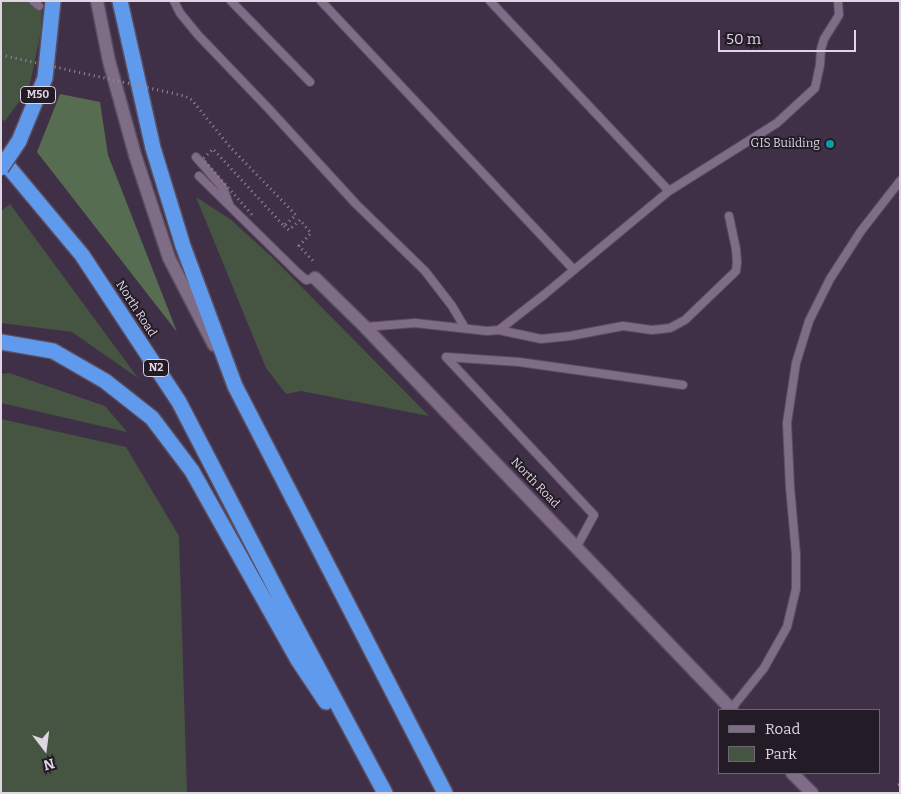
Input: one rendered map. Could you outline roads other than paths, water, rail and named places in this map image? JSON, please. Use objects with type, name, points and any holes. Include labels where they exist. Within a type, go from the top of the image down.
[{"type":"highway","name":"M50","points":[[1,168],[19,141],[46,78],[54,1]]},
{"type":"highway","points":[[120,1],[153,148],[183,246],[235,386],[446,793]]},
{"type":"highway","name":"North Road","points":[[1,158],[82,255],[179,402],[381,787]]},
{"type":"highway","points":[[1,342],[53,352],[105,381],[152,418],[192,470],[298,660],[381,787]]},
{"type":"street","points":[[98,1],[109,61],[169,258],[235,386]]},
{"type":"street","name":"North Road","points":[[318,273],[365,327],[730,709]]},
{"type":"street","points":[[793,774],[812,793]]},
{"type":"lane","points":[[174,1],[180,13],[198,35],[356,204],[425,270],[452,306],[465,328]]},
{"type":"lane","points":[[231,1],[310,82]]},
{"type":"lane","points":[[321,1],[574,270]]},
{"type":"lane","points":[[490,1],[669,190]]},
{"type":"lane","points":[[499,330],[669,190],[777,124],[816,88],[821,50],[824,39],[838,15],[838,1]]},
{"type":"lane","points":[[196,157],[223,188],[230,206]]},
{"type":"lane","points":[[199,176],[306,280],[318,273]]},
{"type":"lane","points":[[732,709],[764,668],[786,627],[796,589],[796,554],[787,423],[796,363],[809,321],[830,279],[861,231],[900,182]]},
{"type":"lane","points":[[365,327],[415,322],[487,331],[499,330],[540,339],[570,336],[623,326],[652,330],[670,328],[685,320],[736,271],[736,249],[729,216]]},
{"type":"lane","points":[[576,548],[594,515],[446,357],[519,362],[683,385]]},
{"type":"place","name":"GIS Building","points":[[830,144]]}]
